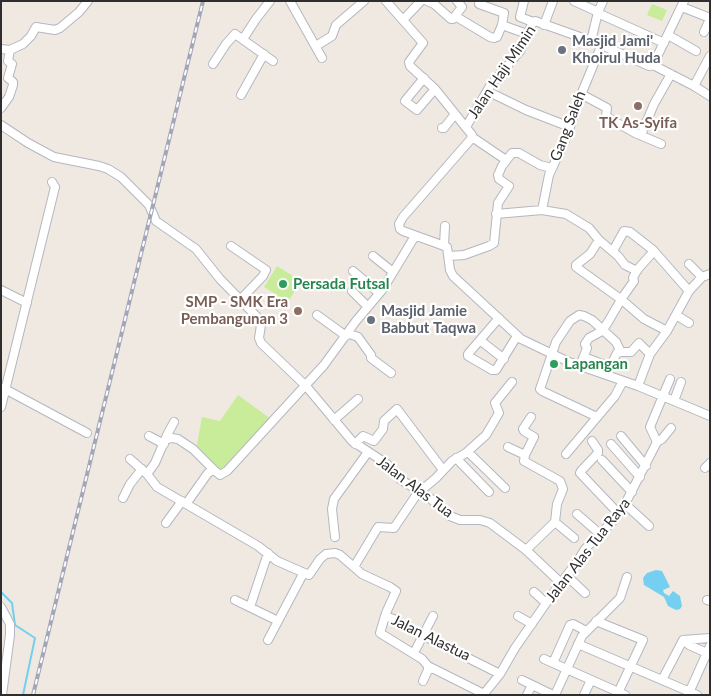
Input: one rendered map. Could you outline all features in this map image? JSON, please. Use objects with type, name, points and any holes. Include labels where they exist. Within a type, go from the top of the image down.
[{"type":"street","points":[[1,49],[10,50],[27,40],[36,27],[55,30],[60,28],[79,12],[88,1]]},
{"type":"street","points":[[243,38],[270,1]]},
{"type":"street","points":[[290,1],[322,58]]},
{"type":"street","points":[[316,46],[332,36],[336,25],[364,1]]},
{"type":"street","points":[[386,1],[423,43],[409,64],[435,89],[472,136],[506,160]]},
{"type":"street","points":[[403,20],[421,1]]},
{"type":"street","points":[[433,2],[451,19],[462,6],[456,1]]},
{"type":"street","points":[[455,16],[494,38],[497,37],[504,13],[479,4],[479,1]]},
{"type":"street","points":[[524,1],[520,17],[533,22]]},
{"type":"street","points":[[544,25],[553,1]]},
{"type":"street","points":[[574,1],[584,3],[609,19],[664,43]]},
{"type":"street","points":[[591,41],[598,12],[603,1]]},
{"type":"street","points":[[653,65],[683,4],[710,18],[704,32]]},
{"type":"street","name":"Jalan Haji Mimin","points":[[466,127],[487,91],[520,51],[533,22],[602,44],[650,66],[653,65],[710,96]]},
{"type":"street","points":[[502,25],[527,34]]},
{"type":"street","points":[[213,64],[234,35],[243,38],[273,61]]},
{"type":"street","points":[[668,35],[696,51]]},
{"type":"street","name":"Gang Saleh","points":[[542,210],[546,184],[602,44]]},
{"type":"street","points":[[1,108],[4,106],[13,82],[8,78],[12,64],[8,61],[10,50]]},
{"type":"street","points":[[241,95],[264,54]]},
{"type":"street","points":[[694,86],[710,56]]},
{"type":"street","points":[[641,135],[654,104],[671,74]]},
{"type":"street","points":[[424,78],[404,101],[417,110],[435,89]]},
{"type":"street","points":[[487,91],[526,110],[570,127]]},
{"type":"street","points":[[581,94],[608,108],[607,117],[661,144]]},
{"type":"street","points":[[442,128],[456,114]]},
{"type":"street","name":"Jalan Alas Tua","points":[[1,125],[54,157],[99,166],[112,171],[125,181],[149,205],[156,221],[196,249],[220,279],[260,322],[259,339],[261,343],[306,386],[355,444],[387,464],[400,479],[432,499],[452,518],[460,520],[476,519],[488,522],[526,550],[561,583]]},
{"type":"street","points":[[472,136],[400,222],[399,226],[402,230],[448,248],[449,267],[452,274],[517,336],[580,366],[638,386],[707,414]]},
{"type":"street","points":[[449,256],[464,255],[491,245],[496,237],[496,214],[499,201],[509,188],[499,179],[498,175],[512,153],[519,153],[552,168]]},
{"type":"street","points":[[1,407],[4,388],[55,187],[52,182]]},
{"type":"street","points":[[496,214],[542,210],[566,214],[589,228],[625,265],[637,271]]},
{"type":"street","points":[[444,245],[445,226]]},
{"type":"street","points":[[613,251],[626,230],[630,232],[654,251],[688,290]]},
{"type":"street","points":[[149,436],[164,442],[178,439],[193,449],[220,475],[227,471],[334,353],[379,293],[415,236]]},
{"type":"street","points":[[599,240],[590,254],[576,266],[622,300],[644,320],[668,331]]},
{"type":"street","points":[[231,246],[266,270],[263,276],[240,300]]},
{"type":"street","points":[[580,366],[588,347],[585,344],[588,339],[602,331],[634,281],[633,278],[637,271],[654,251]]},
{"type":"street","points":[[373,256],[393,272]]},
{"type":"street","points":[[638,386],[650,354],[668,331],[688,290],[706,276],[689,264]]},
{"type":"street","points":[[352,272],[379,293]]},
{"type":"street","points":[[1,290],[27,303]]},
{"type":"street","points":[[352,292],[368,307]]},
{"type":"street","points":[[317,315],[347,334],[358,337],[371,355],[371,358],[391,373]]},
{"type":"street","points":[[597,417],[540,390],[552,354],[562,332],[570,321],[579,315],[592,320],[616,342],[621,352]]},
{"type":"street","points":[[676,316],[689,323]]},
{"type":"street","points":[[499,318],[468,356],[494,371],[504,359],[517,336]]},
{"type":"street","points":[[481,341],[504,359]]},
{"type":"street","points":[[584,357],[610,366],[617,354],[631,352],[639,343],[650,354]]},
{"type":"street","points":[[670,379],[650,427],[657,442],[671,428]]},
{"type":"street","points":[[566,454],[615,396],[623,381]]},
{"type":"street","points":[[130,459],[157,487],[268,553],[277,561],[303,574],[310,574],[320,559],[332,552],[340,555],[354,567],[378,527],[394,528],[421,492],[456,458],[468,452],[486,435],[499,413],[496,403],[512,382]]},
{"type":"street","points":[[674,401],[681,382]]},
{"type":"street","points":[[4,388],[87,433]]},
{"type":"street","points":[[334,420],[358,399]]},
{"type":"street","points":[[355,444],[362,436],[374,441],[382,429],[384,421],[398,409],[415,435],[443,470]]},
{"type":"street","points":[[526,550],[555,522],[557,504],[563,489],[563,484],[524,461],[534,437],[523,429],[530,417]]},
{"type":"street","points":[[122,498],[130,484],[155,462],[174,422]]},
{"type":"street","points":[[621,436],[646,466]]},
{"type":"street","points":[[592,441],[598,453],[580,473],[619,514]]},
{"type":"street","name":"Jalan Alas Tua Raya","points":[[483,694],[500,674],[515,648],[546,603],[568,576],[585,549],[619,514],[657,442]]},
{"type":"street","points":[[611,444],[640,477]]},
{"type":"street","points":[[508,447],[526,455]]},
{"type":"street","points":[[336,537],[332,509],[334,499],[368,452]]},
{"type":"street","points":[[468,452],[505,488]]},
{"type":"street","points":[[456,458],[489,492]]},
{"type":"street","points":[[602,460],[632,492]]},
{"type":"street","points":[[166,523],[208,473],[214,470]]},
{"type":"street","points":[[625,504],[649,526]]},
{"type":"street","points":[[577,514],[600,534]]},
{"type":"street","points":[[555,522],[574,538]]},
{"type":"street","points":[[250,607],[268,553]]},
{"type":"street","name":"Jalan Alastua","points":[[354,567],[362,574],[396,591],[385,616],[500,674]]},
{"type":"street","points":[[268,640],[303,574]]},
{"type":"street","points":[[568,576],[585,593]]},
{"type":"street","points":[[522,680],[554,695],[582,636],[620,598],[627,577]]},
{"type":"street","points":[[534,592],[546,603]]},
{"type":"street","points":[[236,600],[278,621]]},
{"type":"street","points":[[1,607],[10,624],[2,695]]},
{"type":"street","points":[[385,616],[380,633],[422,658],[428,666],[483,694]]},
{"type":"street","points":[[416,649],[433,616]]},
{"type":"street","points":[[518,616],[532,624]]},
{"type":"street","points":[[544,659],[620,694],[630,666],[643,640],[596,621]]},
{"type":"street","points":[[553,663],[570,625],[573,624],[586,630]]},
{"type":"street","points":[[683,640],[710,638]]},
{"type":"street","points":[[578,644],[692,694],[708,649],[688,645],[683,640]]},
{"type":"street","points":[[662,680],[683,640]]},
{"type":"street","points":[[423,681],[428,666]]},
{"type":"street","points":[[584,695],[591,680]]},
{"type":"street","points":[[527,695],[532,685]]},
{"type":"green space","points":[[652,4],[667,10],[662,21],[647,15]]},
{"type":"green space","name":"Persada Futsal","points":[[277,266],[301,281],[288,302],[264,287]]},
{"type":"green space","points":[[238,395],[271,419],[223,468],[217,470],[195,455],[202,417],[220,421]]},
{"type":"water","points":[[656,570],[662,571],[670,587],[663,590],[664,593],[669,596],[673,591],[680,596],[682,606],[680,609],[676,610],[668,606],[664,597],[644,585],[643,578],[647,573]]},
{"type":"waterway","points":[[1,592],[12,603],[15,625],[35,638],[23,695]]},
{"type":"railway","points":[[33,695],[203,1]]},
{"type":"place","name":"Masjid Jami' Khoirul Huda","points":[[562,50]]},
{"type":"place","name":"TK As-Syifa","points":[[638,106]]},
{"type":"place","name":"Persada Futsal","points":[[283,284]]},
{"type":"place","name":"SMP - SMK Era Pembangunan 3","points":[[298,311]]},
{"type":"place","name":"Masjid Jamie Babbut Taqwa","points":[[371,320]]},
{"type":"place","name":"Lapangan","points":[[554,364]]}]
